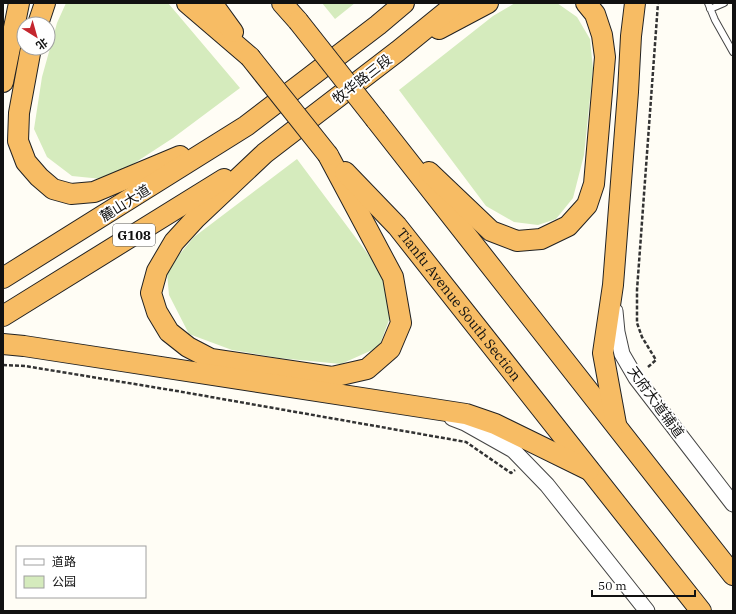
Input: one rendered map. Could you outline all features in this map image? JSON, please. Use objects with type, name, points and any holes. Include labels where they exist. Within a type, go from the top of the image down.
[{"type":"highway","points":[[3,82],[19,3]]},
{"type":"highway","points":[[41,16],[45,3]]},
{"type":"highway","points":[[187,3],[250,57]]},
{"type":"highway","name":"Tianfu Avenue South Section","points":[[212,3],[250,57],[328,155],[397,226],[701,611]]},
{"type":"highway","points":[[282,3],[298,21],[733,575]]},
{"type":"highway","points":[[287,3],[298,21]]},
{"type":"highway","points":[[378,25],[397,3]]},
{"type":"highway","name":"G108","points":[[246,126],[378,25],[404,3]]},
{"type":"highway","name":"牧华路三段","points":[[265,154],[398,51],[457,3]]},
{"type":"highway","points":[[398,51],[488,3]]},
{"type":"highway","points":[[376,120],[491,231],[517,241],[541,239],[568,226],[587,205],[594,184],[605,58],[602,35],[595,14],[586,3]]},
{"type":"highway","points":[[617,428],[603,353],[613,285],[631,36],[635,3]]},
{"type":"highway","points":[[30,56],[19,113],[18,141],[26,162],[39,177],[53,189],[71,194],[94,192],[137,175],[246,126]]},
{"type":"highway","name":"麓山大道","points":[[3,278],[246,126]]},
{"type":"highway","points":[[265,154],[195,218],[174,242],[157,271],[151,293],[157,312],[170,332],[188,347],[211,359],[332,377],[367,369],[390,349],[401,323],[393,277],[328,155]]},
{"type":"highway","name":"G108","points":[[3,316],[265,154]]},
{"type":"highway","points":[[3,344],[466,414],[495,424],[589,470]]},
{"type":"street","name":"天府大道辅道","points":[[613,285],[616,332],[622,354],[636,378],[733,504]]},
{"type":"street","points":[[423,408],[465,423],[513,450],[547,485],[647,611]]},
{"type":"lane","points":[[724,3],[709,6],[733,52]]},
{"type":"path","points":[[636,378],[656,360],[642,337],[637,323],[637,290],[658,3]]},
{"type":"path","points":[[644,361],[648,367]]},
{"type":"path","points":[[3,365],[25,366],[466,442],[511,473],[523,460]]},
{"type":"green space","points":[[66,3],[168,3],[240,88],[173,138],[130,166],[102,179],[72,176],[47,157],[34,129],[42,77],[48,56],[56,56],[57,23]]},
{"type":"green space","points":[[322,3],[355,3],[335,19]]},
{"type":"green space","points":[[515,3],[557,3],[577,17],[590,39],[593,69],[584,155],[573,198],[556,219],[538,225],[514,222],[486,206],[399,90],[493,16]]},
{"type":"green space","points":[[297,159],[385,277],[389,300],[389,320],[379,347],[341,364],[279,358],[232,350],[189,334],[169,295],[167,273],[179,255],[194,237]]}]
